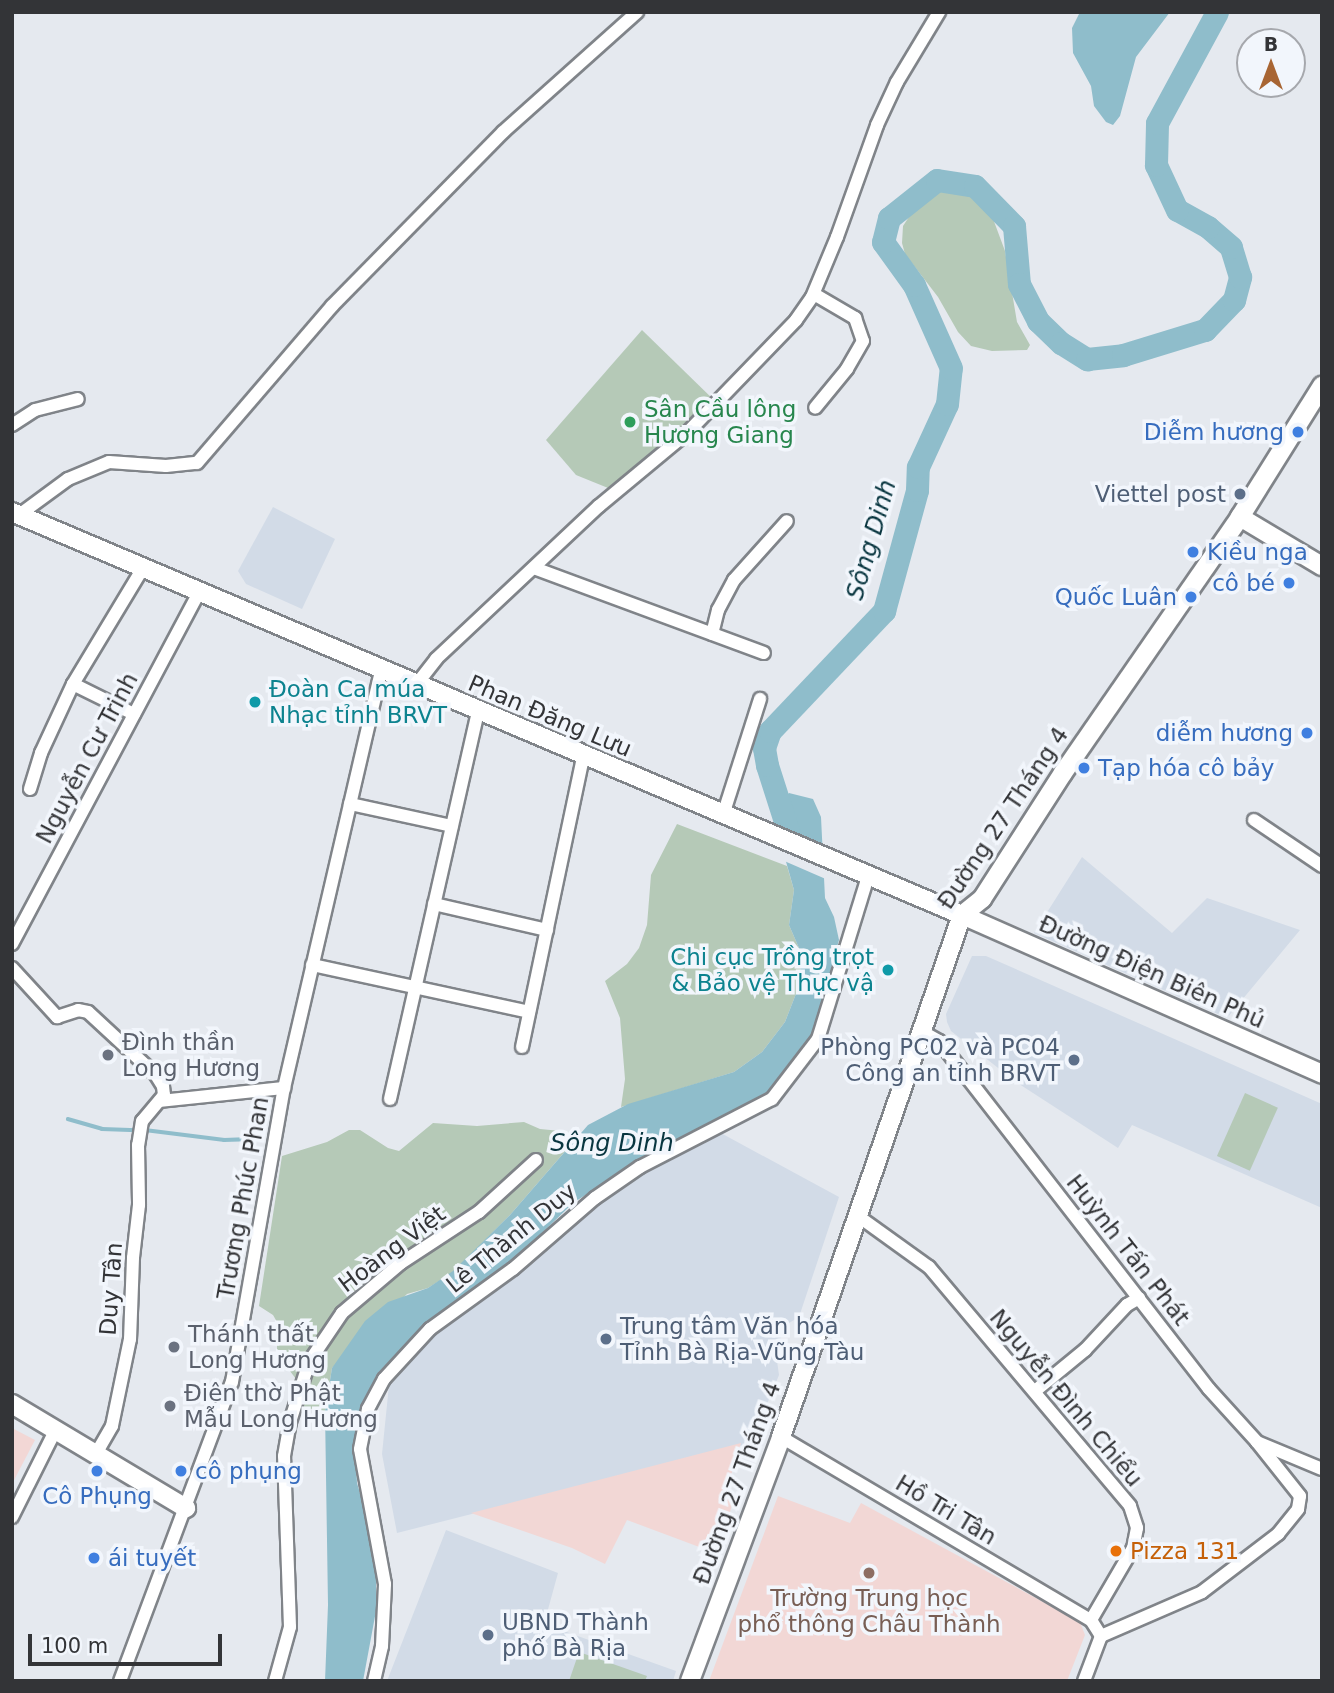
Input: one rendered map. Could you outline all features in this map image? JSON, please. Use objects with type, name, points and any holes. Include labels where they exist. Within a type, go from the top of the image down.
[{"type":"street","points":[[15,514],[68,479],[109,461],[166,466],[197,463],[332,306],[503,132],[636,12]]},
{"type":"street","points":[[416,685],[436,659],[599,506],[694,426],[796,320],[814,294],[877,125],[897,82],[939,12]]},
{"type":"street","points":[[814,294],[855,318],[863,341],[847,369],[815,408]]},
{"type":"street","name":"Đường 27 Tháng 4","points":[[690,1681],[781,1437],[962,915],[982,899],[1063,772],[1240,517],[1322,386]]},
{"type":"street","points":[[12,425],[35,410],[78,399]]},
{"type":"street","name":"Phan Đăng Lưu","points":[[15,514],[872,878]]},
{"type":"street","points":[[1240,517],[1322,566]]},
{"type":"street","points":[[712,634],[718,610],[734,580],[787,521]]},
{"type":"street","points":[[30,789],[41,753],[73,684],[142,568]]},
{"type":"street","points":[[534,568],[764,653]]},
{"type":"street","name":"Nguyễn Cư Trinh","points":[[12,944],[199,592]]},
{"type":"street","name":"Trương Phúc Phan","points":[[120,1681],[232,1382],[284,1088],[381,670]]},
{"type":"street","points":[[73,684],[134,714]]},
{"type":"street","points":[[725,816],[760,699]]},
{"type":"street","points":[[390,1099],[478,712]]},
{"type":"street","points":[[522,1047],[583,757]]},
{"type":"street","points":[[350,804],[452,826]]},
{"type":"street","points":[[1254,820],[1322,866]]},
{"type":"street","name":"Đường Điện Biên Phủ","points":[[872,878],[1322,1074]]},
{"type":"street","name":"Lê Thành Duy","points":[[374,1681],[382,1646],[385,1584],[360,1449],[368,1409],[384,1379],[430,1329],[513,1269],[595,1198],[640,1167],[772,1100],[818,1039],[872,878]]},
{"type":"street","points":[[434,904],[547,930]]},
{"type":"street","points":[[312,965],[529,1012]]},
{"type":"street","points":[[12,968],[57,1017],[78,1010],[88,1012],[156,1075],[163,1086],[164,1095],[160,1101]]},
{"type":"street","name":"Huỳnh Tấn Phát","points":[[921,1031],[939,1041],[1209,1390],[1257,1442],[1322,1469]]},
{"type":"street","points":[[160,1101],[284,1088]]},
{"type":"street","name":"Duy Tân","points":[[96,1454],[112,1426],[130,1339],[139,1205],[138,1145],[142,1121],[160,1101]]},
{"type":"street","name":"Hoàng Việt","points":[[275,1681],[290,1627],[284,1456],[290,1422],[309,1362],[342,1313],[401,1263],[479,1212],[536,1160]]},
{"type":"street","name":"Nguyễn Đình Chiểu","points":[[858,1216],[929,1267],[1130,1506],[1137,1528],[1133,1548],[1091,1620]]},
{"type":"street","points":[[1035,1391],[1085,1350],[1128,1305],[1139,1298]]},
{"type":"street","points":[[12,1404],[187,1508]]},
{"type":"street","points":[[12,1517],[56,1429]]},
{"type":"street","name":"Hồ Tri Tân","points":[[781,1437],[1091,1620]]},
{"type":"street","points":[[1084,1681],[1101,1636],[1202,1592],[1278,1534],[1298,1509],[1300,1496],[1257,1442]]},
{"type":"street","points":[[1091,1620],[1101,1636]]},
{"type":"shaded area","points":[[273,507],[335,539],[302,609],[246,584],[238,571]]},
{"type":"shaded area","points":[[1082,857],[1172,933],[1207,898],[1300,930],[1227,1018],[1034,933]]},
{"type":"shaded area","points":[[972,956],[986,956],[1322,1104],[1322,1208],[1132,1125],[1118,1148],[1016,1082],[951,1031],[947,1022],[946,1014]]},
{"type":"shaded area","name":"Trung tâm Văn hóa Tỉnh Bà Rịa-Vũng Tàu","points":[[719,1132],[839,1197],[799,1317],[784,1326],[776,1354],[779,1375],[751,1443],[397,1533],[382,1454],[389,1385],[396,1374],[415,1351],[621,1184]]},
{"type":"shaded area","points":[[12,1428],[35,1440],[12,1484]]},
{"type":"shaded area","points":[[741,1443],[727,1488],[732,1505],[718,1554],[627,1520],[605,1564],[572,1548],[471,1513]]},
{"type":"shaded area","name":"Trường Trung học phổ thông Châu Thành","points":[[778,1496],[850,1523],[861,1503],[1080,1622],[1085,1635],[1067,1681],[709,1681]]},
{"type":"shaded area","points":[[446,1530],[558,1573],[544,1624],[676,1671],[673,1681],[387,1681]]},
{"type":"green space","points":[[944,186],[970,191],[986,204],[1005,251],[1017,322],[1030,345],[1027,350],[992,351],[971,346],[958,332],[938,297],[905,254],[902,243],[903,226],[924,194]]},
{"type":"green space","name":"Sân Cầu lông Hương Giang","points":[[642,330],[717,403],[613,490],[576,475],[546,440]]},
{"type":"green space","points":[[677,824],[787,866],[794,890],[789,925],[799,948],[801,981],[785,1022],[762,1052],[734,1072],[621,1107],[625,1079],[620,1018],[605,981],[627,964],[639,948],[647,925],[651,875]]},
{"type":"green space","points":[[1245,1093],[1278,1108],[1250,1171],[1217,1156]]},
{"type":"green space","points":[[524,1122],[540,1129],[581,1133],[510,1215],[453,1272],[428,1288],[407,1294],[332,1368],[325,1411],[300,1407],[296,1400],[296,1379],[277,1354],[277,1322],[273,1315],[259,1306],[282,1156],[327,1142],[349,1130],[360,1130],[388,1148],[399,1151],[433,1123],[477,1126]]},
{"type":"green space","points":[[579,1652],[647,1676],[645,1681],[569,1681]]},
{"type":"water","points":[[1080,12],[1170,12],[1136,57],[1120,116],[1113,125],[1106,122],[1094,106],[1091,86],[1073,53],[1072,28]]},
{"type":"water","name":"Sông Dinh","points":[[789,793],[813,799],[821,817],[825,898],[834,917],[839,940],[814,1031],[767,1094],[641,1159],[573,1203],[507,1267],[420,1329],[377,1374],[364,1402],[355,1446],[357,1483],[376,1548],[376,1611],[363,1681],[325,1681],[328,1605],[325,1411],[332,1368],[365,1321],[388,1302],[428,1288],[453,1271],[510,1215],[588,1125],[628,1104],[734,1072],[762,1052],[785,1022],[801,981],[799,948],[789,925],[794,890],[772,812]]},
{"type":"pier","points":[[773,829],[826,852],[828,880],[782,860]]},
{"type":"waterway","name":"Sông Dinh","points":[[789,834],[767,765],[764,748],[770,731],[884,611],[917,490],[918,467],[947,404],[951,368],[914,285],[883,242],[889,218],[937,180],[975,186],[1014,226],[1019,284],[1038,321],[1061,343],[1087,359],[1123,355],[1205,330],[1234,300],[1240,277],[1231,247],[1208,227],[1177,210],[1156,165],[1157,123],[1217,12]]},
{"type":"waterway","points":[[68,1119],[102,1129],[137,1130]]},
{"type":"waterway","points":[[145,1130],[224,1140],[261,1139]]},
{"type":"place","name":"Sân Cầu lông Hương Giang","points":[[630,422]]},
{"type":"place","name":"Diễm hương","points":[[1298,432]]},
{"type":"place","name":"Viettel post","points":[[1240,494]]},
{"type":"place","name":"Kiều nga","points":[[1193,552]]},
{"type":"place","name":"cô bé","points":[[1289,583]]},
{"type":"place","name":"Quốc Luân","points":[[1191,597]]},
{"type":"place","name":"Đoàn Ca múa Nhạc tỉnh BRVT","points":[[255,702]]},
{"type":"place","name":"diễm hương","points":[[1307,733]]},
{"type":"place","name":"Tạp hóa cô bảy","points":[[1084,768]]},
{"type":"place","name":"Chi cục Trồng trọt & Bảo vệ Thực vậ","points":[[888,970]]},
{"type":"place","name":"Đình thần Long Hương","points":[[108,1055]]},
{"type":"place","name":"Phòng PC02 và PC04 Công an tỉnh BRVT","points":[[1074,1060]]},
{"type":"place","name":"Trung tâm Văn hóa Tỉnh Bà Rịa-Vũng Tàu","points":[[606,1339]]},
{"type":"place","name":"Thánh thất Long Hương","points":[[174,1347]]},
{"type":"place","name":"Điện thờ Phật Mẫu Long Hương","points":[[170,1406]]},
{"type":"place","name":"Cô Phụng","points":[[97,1471]]},
{"type":"place","name":"cô phụng","points":[[181,1471]]},
{"type":"place","name":"Pizza 131","points":[[1116,1551]]},
{"type":"place","name":"ái tuyết","points":[[94,1558]]},
{"type":"place","name":"Trường Trung học phổ thông Châu Thành","points":[[869,1573]]},
{"type":"place","name":"UBND Thành phố Bà Rịa","points":[[488,1635]]}]
